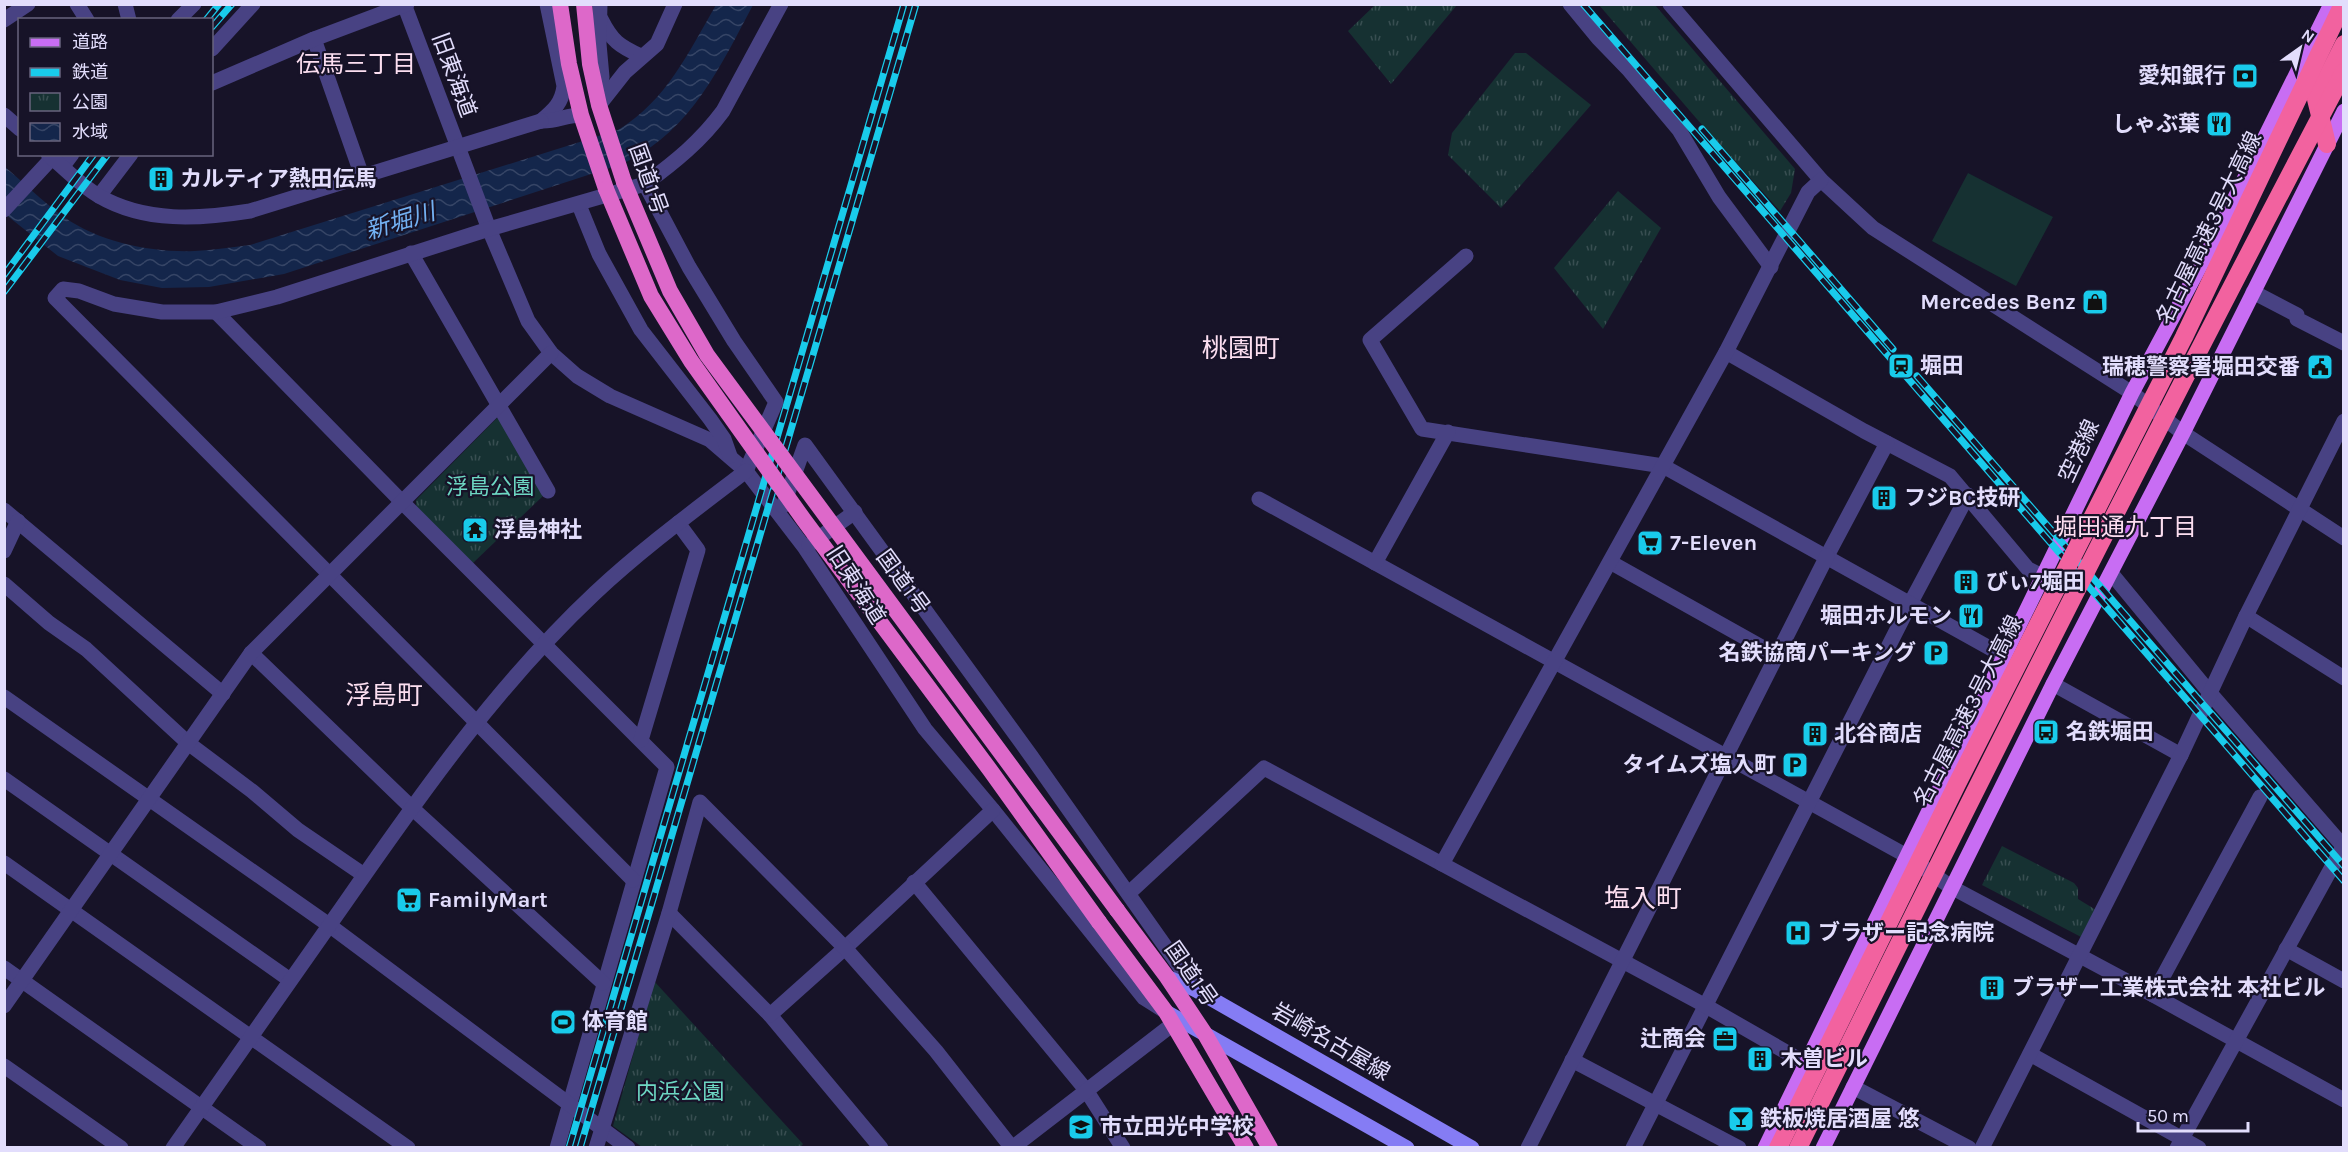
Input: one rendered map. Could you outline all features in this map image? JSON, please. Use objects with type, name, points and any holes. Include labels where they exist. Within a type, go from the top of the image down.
[{"type":"highway","name":"国道1号","points":[[560,4],[583,121],[606,189],[651,296],[691,361],[1169,1018],[1246,1148]]},
{"type":"highway","name":"国道1号","points":[[584,4],[590,64],[600,107],[639,221],[670,291],[707,355],[1167,977],[1205,1034],[1270,1148]]},
{"type":"highway","name":"名古屋高速3号大高線","points":[[1778,1148],[1957,784],[2184,337],[2343,4]]},
{"type":"highway","points":[[2327,144],[2316,99],[2343,44]]},
{"type":"highway","name":"名古屋高速3号大高線","points":[[1798,1148],[2200,344],[2343,72]]},
{"type":"main road","name":"空港線","points":[[1766,1148],[2132,393],[2213,242],[2331,4]]},
{"type":"main road","points":[[1822,1148],[2053,684],[2343,112]]},
{"type":"main road","name":"岩崎名古屋線","points":[[1167,977],[1196,990],[1472,1148]]},
{"type":"main road","points":[[1169,1018],[1205,1034],[1407,1148]]},
{"type":"street","points":[[77,4],[86,18]]},
{"type":"street","points":[[180,18],[194,4]]},
{"type":"street","points":[[213,48],[253,4]]},
{"type":"street","points":[[4,210],[36,175],[59,158],[99,196],[128,208],[162,216],[208,218],[250,211],[362,176],[459,154],[541,121],[555,110],[562,99],[564,87],[547,4]]},
{"type":"street","points":[[600,107],[625,72],[657,44],[675,4]]},
{"type":"street","points":[[633,880],[478,721],[55,298],[63,289],[79,291],[114,304],[162,312],[216,312],[277,297],[488,227],[579,205],[645,184],[684,155],[712,126],[723,111],[781,4]]},
{"type":"street","points":[[1570,4],[1679,130],[1719,197],[1771,267]]},
{"type":"street","points":[[1670,4],[1821,180],[1873,228],[2132,393],[2182,433],[2343,538]]},
{"type":"street","points":[[213,83],[314,39],[405,5]]},
{"type":"street","name":"旧東海道","points":[[405,5],[488,227],[528,321],[550,353],[577,376],[610,396],[710,440],[746,471],[805,548],[925,729],[1144,998],[1169,1018]]},
{"type":"street","points":[[600,10],[599,44],[602,77],[600,107]]},
{"type":"street","points":[[600,10],[610,36],[621,46],[642,56]]},
{"type":"street","points":[[314,39],[362,176]]},
{"type":"street","points":[[557,60],[575,86]]},
{"type":"street","points":[[2290,84],[2343,112]]},
{"type":"street","points":[[4,115],[18,127]]},
{"type":"street","points":[[541,121],[551,122],[569,115],[583,121]]},
{"type":"street","points":[[99,196],[130,156]]},
{"type":"street","points":[[1442,864],[1726,352],[1808,192],[1821,180]]},
{"type":"street","points":[[173,1148],[411,808],[478,721],[544,645],[595,593],[678,523],[746,471],[776,402],[734,341],[688,267],[645,184]]},
{"type":"street","points":[[579,205],[599,254],[641,330],[710,419],[724,439],[730,456]]},
{"type":"street","points":[[411,253],[548,491]]},
{"type":"street","points":[[1466,256],[1370,340],[1422,429],[1663,466],[2004,656]]},
{"type":"street","points":[[2253,292],[2343,343]]},
{"type":"street","points":[[216,312],[667,767],[557,1148]]},
{"type":"street","points":[[1726,352],[1950,476],[2028,569],[2044,577]]},
{"type":"street","points":[[4,1006],[251,653],[550,353]]},
{"type":"street","points":[[1982,1148],[2181,755],[2246,616],[2342,429]]},
{"type":"street","points":[[1375,563],[1448,432]]},
{"type":"street","points":[[1528,1148],[1776,655],[1887,443]]},
{"type":"street","points":[[780,514],[805,445],[1129,893],[1196,990]]},
{"type":"street","points":[[1633,1148],[1910,604],[1968,495]]},
{"type":"street","points":[[1259,499],[1906,856],[1951,887],[2343,1100]]},
{"type":"street","points":[[4,510],[223,694]]},
{"type":"street","points":[[805,548],[855,512]]},
{"type":"street","points":[[4,551],[18,521]]},
{"type":"street","points":[[641,740],[698,550],[678,523]]},
{"type":"street","points":[[1610,562],[1776,655]]},
{"type":"street","points":[[2111,573],[2210,693],[2343,846],[2237,1042],[2179,1143]]},
{"type":"street","points":[[4,584],[49,623],[86,650],[188,743],[252,790],[298,830],[364,875]]},
{"type":"street","points":[[2246,616],[2343,678]]},
{"type":"street","points":[[251,653],[411,808],[603,983]]},
{"type":"street","points":[[2053,684],[2181,755]]},
{"type":"street","points":[[4,697],[329,925],[628,1148]]},
{"type":"street","points":[[1129,893],[1264,768],[1706,1006],[1807,1064]]},
{"type":"street","points":[[4,779],[290,980]]},
{"type":"street","points":[[2153,995],[2260,797]]},
{"type":"street","points":[[596,1148],[669,913],[700,802],[845,948],[936,1051],[1012,1148],[1086,1090],[1169,1018]]},
{"type":"street","points":[[770,1015],[993,810]]},
{"type":"street","points":[[4,863],[408,1148]]},
{"type":"street","points":[[915,882],[1086,1090],[1123,1148]]},
{"type":"street","points":[[669,913],[770,1015],[881,1148]]},
{"type":"street","points":[[2286,950],[2343,981]]},
{"type":"street","points":[[4,968],[259,1148]]},
{"type":"street","points":[[2030,1054],[2179,1143],[2199,1148]]},
{"type":"street","points":[[1572,1060],[1739,1148]]},
{"type":"street","points":[[4,1066],[121,1148]]},
{"type":"street","points":[[1853,1087],[1969,1148]]},
{"type":"green space","points":[[1375,5],[1457,5],[1391,84],[1348,31]]},
{"type":"green space","points":[[1599,5],[1655,5],[1795,169],[1791,193],[1780,211],[1696,118]]},
{"type":"green space","points":[[1515,53],[1526,53],[1591,105],[1501,208],[1448,155],[1452,133]]},
{"type":"green space","points":[[1968,173],[2053,217],[2016,286],[1932,241]]},
{"type":"green space","points":[[1618,191],[1661,228],[1603,329],[1554,268]]},
{"type":"green space","name":"浮島公園","points":[[497,418],[505,421],[544,495],[473,563],[416,508],[416,500]]},
{"type":"green space","points":[[2002,846],[2074,883],[2078,888],[2078,899],[2096,910],[2083,938],[1982,885]]},
{"type":"green space","name":"内浜公園","points":[[654,981],[803,1144],[800,1148],[642,1147],[613,1126]]},
{"type":"water","name":"新堀川","points":[[716,5],[753,5],[702,94],[670,132],[650,148],[613,167],[284,274],[209,287],[162,288],[120,280],[58,256],[5,214],[4,166],[64,217],[78,226],[109,239],[144,248],[178,251],[202,251],[250,245],[618,130],[650,105],[663,90],[686,58]]},
{"type":"railway","points":[[208,18],[219,4]]},
{"type":"railway","points":[[213,26],[232,4]]},
{"type":"railway","points":[[569,1148],[904,4]]},
{"type":"railway","points":[[580,1148],[916,4]]},
{"type":"railway","points":[[1583,4],[2344,881]]},
{"type":"railway","points":[[1702,129],[1893,349]]},
{"type":"railway","points":[[4,275],[93,156]]},
{"type":"railway","points":[[4,292],[106,156]]},
{"type":"railway","points":[[1917,376],[2344,866]]},
{"type":"place","name":"愛知銀行","points":[[2245,76]]},
{"type":"place","name":"しゃぶ葉","points":[[2219,124]]},
{"type":"place","name":"カルティア熱田伝馬","points":[[161,179]]},
{"type":"place","name":"Mercedes Benz","points":[[2095,302]]},
{"type":"place","name":"堀田","points":[[1901,366]]},
{"type":"place","name":"瑞穂警察署堀田交番","points":[[2320,367]]},
{"type":"place","name":"フジBC技研","points":[[1884,498]]},
{"type":"place","name":"浮島神社","points":[[475,530]]},
{"type":"place","name":"7-Eleven","points":[[1650,543]]},
{"type":"place","name":"びぃ7堀田","points":[[1966,582]]},
{"type":"place","name":"堀田ホルモン","points":[[1971,616]]},
{"type":"place","name":"名鉄協商パーキング","points":[[1936,653]]},
{"type":"place","name":"名鉄堀田","points":[[2046,732]]},
{"type":"place","name":"北谷商店","points":[[1815,734]]},
{"type":"place","name":"タイムズ塩入町","points":[[1795,765]]},
{"type":"place","name":"FamilyMart","points":[[409,900]]},
{"type":"place","name":"ブラザー記念病院","points":[[1798,933]]},
{"type":"place","name":"ブラザー工業株式会社 本社ビル","points":[[1992,988]]},
{"type":"place","name":"体育館","points":[[563,1022]]},
{"type":"place","name":"辻商会","points":[[1725,1039]]},
{"type":"place","name":"木曽ビル","points":[[1760,1059]]},
{"type":"place","name":"鉄板焼居酒屋 悠","points":[[1741,1119]]},
{"type":"place","name":"市立田光中学校","points":[[1081,1127]]},
{"type":"district","name":"伝馬三丁目","points":[[356,64]]},
{"type":"district","name":"桃園町","points":[[1241,348]]},
{"type":"district","name":"堀田通九丁目","points":[[2125,527]]},
{"type":"district","name":"浮島町","points":[[384,695]]},
{"type":"district","name":"塩入町","points":[[1643,898]]}]
